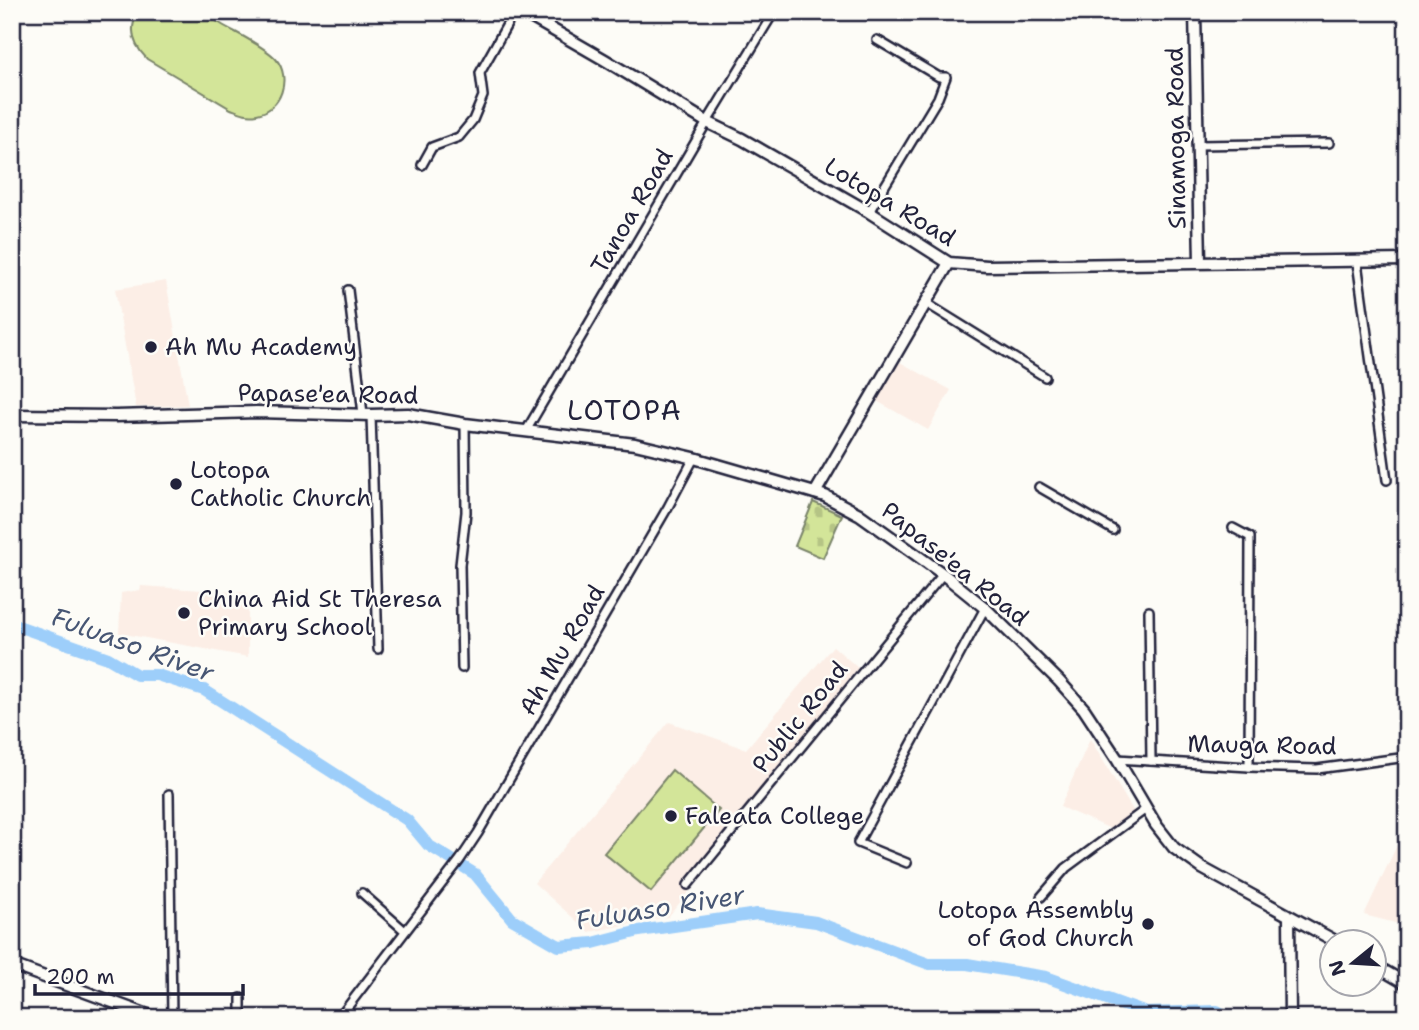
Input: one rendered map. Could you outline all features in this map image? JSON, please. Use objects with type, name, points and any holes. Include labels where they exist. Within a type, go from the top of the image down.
[{"type":"main road","name":"Lotopa Road","points":[[522,12],[707,122],[742,139],[869,212],[949,263],[999,266],[1407,260]]},
{"type":"main road","name":"Sinamoga Road","points":[[1195,12],[1200,262]]},
{"type":"main road","points":[[815,493],[949,263]]},
{"type":"main road","name":"Papase'ea Road","points":[[12,415],[104,416],[257,412],[408,414],[465,424],[635,444],[694,458],[837,501],[943,574],[985,608],[1059,681],[1084,709],[1164,838],[1174,848],[1188,860],[1318,931]]},
{"type":"main road","points":[[1289,917],[1290,1018]]},
{"type":"main road","points":[[12,965],[156,1018]]},
{"type":"main road","points":[[1388,973],[1407,984]]},
{"type":"street","points":[[422,165],[432,147],[458,137],[473,120],[483,96],[480,73],[514,12]]},
{"type":"street","name":"Tanoa Road","points":[[526,431],[774,12]]},
{"type":"street","points":[[869,212],[938,98],[946,78],[939,77],[877,40]]},
{"type":"street","points":[[1197,145],[1329,143]]},
{"type":"street","points":[[1357,261],[1387,480]]},
{"type":"street","points":[[348,290],[367,415],[378,649]]},
{"type":"street","points":[[926,303],[1045,377]]},
{"type":"street","points":[[462,668],[460,565],[466,512],[465,424]]},
{"type":"street","name":"Ah Mu Road","points":[[405,931],[478,833],[662,518],[694,458]]},
{"type":"street","points":[[1040,487],[1112,530]]},
{"type":"street","points":[[1233,528],[1250,537],[1249,767]]},
{"type":"street","name":"Public Road","points":[[688,885],[943,574]]},
{"type":"street","points":[[907,863],[858,843],[985,608]]},
{"type":"street","points":[[1149,611],[1151,761]]},
{"type":"street","name":"Mauga Road","points":[[1117,759],[1317,769],[1407,757]]},
{"type":"street","points":[[169,794],[172,1018]]},
{"type":"street","points":[[1041,897],[1066,868],[1146,809]]},
{"type":"street","points":[[339,1018],[405,931],[362,892]]},
{"type":"street","points":[[241,998],[241,1018]]},
{"type":"shaded area","name":"Ah Mu Academy","points":[[166,281],[188,405],[136,407],[115,289]]},
{"type":"shaded area","points":[[898,361],[951,390],[928,430],[875,400]]},
{"type":"shaded area","name":"China Aid St Theresa Primary School","points":[[141,586],[248,593],[248,657],[119,633],[121,593],[140,590]]},
{"type":"shaded area","name":"Faleata College","points":[[833,646],[867,676],[668,917],[589,932],[534,883],[669,722],[746,749]]},
{"type":"shaded area","points":[[1090,739],[1134,812],[1111,829],[1060,807]]},
{"type":"shaded area","points":[[1407,824],[1407,926],[1364,915]]},
{"type":"green space","points":[[138,12],[203,13],[258,45],[271,54],[281,67],[283,84],[278,100],[265,111],[246,114],[231,109],[147,59],[138,48],[134,37],[133,25]]},
{"type":"green space","points":[[813,502],[842,515],[823,558],[795,546]]},
{"type":"green space","points":[[672,770],[719,810],[651,892],[604,853]]},
{"type":"waterway","name":"Fuluaso River","points":[[12,624],[108,658],[137,675],[157,675],[204,690],[407,820],[428,845],[475,874],[512,919],[559,946],[593,943],[639,931],[757,914],[816,922],[929,964],[967,964],[1046,977],[1146,1013],[1217,1011],[1229,1018]]},
{"type":"place","name":"Ah Mu Academy","points":[[151,347]]},
{"type":"place","name":"Lotopa Catholic Church","points":[[176,484]]},
{"type":"place","name":"China Aid St Theresa Primary School","points":[[184,613]]},
{"type":"place","name":"Faleata College","points":[[671,816]]},
{"type":"place","name":"Lotopa Assembly of God Church","points":[[1148,924]]},
{"type":"district","name":"LOTOPA","points":[[625,410]]}]
